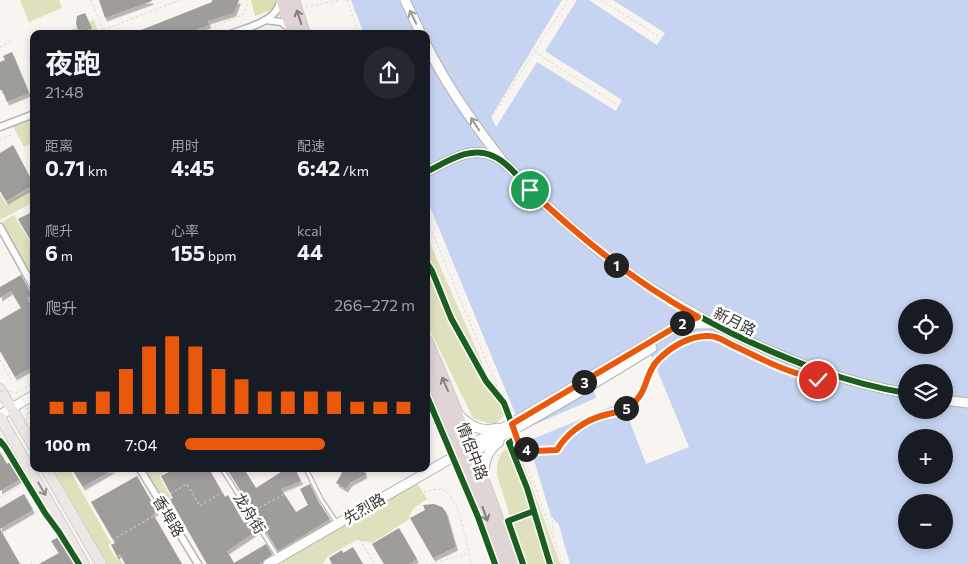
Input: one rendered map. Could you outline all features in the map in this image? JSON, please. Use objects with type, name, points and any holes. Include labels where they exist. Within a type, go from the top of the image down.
[{"type":"highway","points":[[281,0],[289,30]]},
{"type":"highway","points":[[290,30],[293,0]]},
{"type":"highway","name":"情侶中路","points":[[430,349],[484,478],[513,564]]},
{"type":"highway","name":"情侶中路","points":[[430,378],[448,418],[503,564]]},
{"type":"main road","points":[[0,390],[30,440]]},
{"type":"main road","points":[[0,416],[30,483],[84,564]]},
{"type":"main road","points":[[48,472],[101,564]]},
{"type":"street","points":[[241,30],[264,20],[277,10],[281,0]]},
{"type":"street","points":[[405,0],[419,30]]},
{"type":"street","points":[[264,20],[276,20],[285,24],[288,30]]},
{"type":"street","points":[[430,52],[477,128],[504,163]]},
{"type":"street","points":[[0,127],[30,116]]},
{"type":"street","name":"新月路","points":[[430,170],[468,153],[484,152],[493,156],[504,163],[558,217],[613,263],[674,304],[772,352],[828,374],[898,392]]},
{"type":"street","points":[[0,227],[30,281]]},
{"type":"street","points":[[484,478],[484,466],[488,452],[514,430],[672,329],[698,317]]},
{"type":"street","points":[[460,453],[514,430],[611,374],[680,330],[696,324],[716,325]]},
{"type":"street","points":[[0,416],[30,397]]},
{"type":"street","points":[[953,402],[968,404]]},
{"type":"street","points":[[459,415],[469,425],[482,430],[514,430]]},
{"type":"street","name":"先烈路","points":[[430,470],[460,453]]},
{"type":"street","name":"香埠路","points":[[142,472],[198,564]]},
{"type":"street","name":"先烈路","points":[[268,564],[280,561],[337,523],[427,472]]},
{"type":"lane","name":"龙舟街","points":[[224,472],[280,561]]},
{"type":"lane","points":[[308,472],[321,499],[337,523]]},
{"type":"path","points":[[91,0],[103,30],[180,0]]},
{"type":"path","points":[[206,30],[242,15],[247,8],[247,0]]},
{"type":"path","points":[[308,16],[304,3],[340,0]]},
{"type":"path","points":[[347,0],[358,30]]},
{"type":"path","points":[[488,123],[568,0]]},
{"type":"path","points":[[601,0],[658,36]]},
{"type":"path","points":[[331,1],[334,10]]},
{"type":"path","points":[[276,20],[287,30]]},
{"type":"path","points":[[0,47],[11,40]]},
{"type":"path","points":[[534,52],[616,104]]},
{"type":"path","points":[[482,115],[496,136],[555,200],[606,245],[639,270]]},
{"type":"path","points":[[0,140],[10,136]]},
{"type":"path","points":[[0,209],[3,213],[30,198]]},
{"type":"path","points":[[430,227],[504,403],[563,564]]},
{"type":"path","points":[[646,274],[701,307],[772,342],[820,360],[898,382]]},
{"type":"path","points":[[554,539],[549,484],[550,471],[557,450],[562,442],[586,422],[599,416],[622,411],[640,398],[646,387],[652,366],[659,358],[686,340],[700,336],[720,338],[782,368],[834,384]]},
{"type":"path","points":[[0,360],[12,381]]},
{"type":"path","points":[[486,381],[504,403]]},
{"type":"path","points":[[16,393],[30,385]]},
{"type":"path","points":[[0,390],[16,393],[25,401],[28,413],[26,422],[17,432],[11,435],[0,434]]},
{"type":"path","points":[[953,391],[968,392]]},
{"type":"path","points":[[883,398],[898,401]]},
{"type":"path","points":[[953,411],[968,412]]},
{"type":"path","points":[[509,443],[514,430]]},
{"type":"path","points":[[520,447],[536,451],[557,450]]},
{"type":"path","points":[[488,452],[516,461]]},
{"type":"path","points":[[513,452],[520,470]]},
{"type":"path","points":[[0,498],[30,483],[22,474]]},
{"type":"path","points":[[250,513],[311,479]]},
{"type":"path","points":[[159,500],[187,484],[200,506],[233,486]]},
{"type":"path","points":[[292,564],[428,491],[438,489],[445,490],[456,503],[471,564]]},
{"type":"path","points":[[112,540],[165,510]]},
{"type":"path","points":[[355,530],[374,564]]},
{"type":"path","points":[[314,552],[320,564]]},
{"type":"path","points":[[432,564],[468,553]]},
{"type":"path","points":[[31,564],[32,559]]},
{"type":"green space","points":[[20,0],[59,0],[62,8],[29,22]]},
{"type":"green space","points":[[251,0],[280,0],[282,6],[255,16]]},
{"type":"green space","points":[[94,20],[98,30],[70,30]]},
{"type":"green space","points":[[30,118],[30,143],[24,147],[12,125]]},
{"type":"green space","points":[[30,190],[30,204],[0,220],[0,194],[6,204]]},
{"type":"green space","points":[[14,215],[30,242],[30,277],[0,223]]},
{"type":"green space","points":[[430,243],[505,415],[496,423],[487,423],[473,418],[430,330]]},
{"type":"green space","points":[[516,442],[560,564],[525,564],[497,475],[499,459],[503,451]]},
{"type":"green space","points":[[52,472],[71,472],[111,543],[108,545],[115,557],[118,556],[123,564],[104,564]]},
{"type":"green space","points":[[145,472],[165,472],[159,476],[171,497],[163,502]]},
{"type":"green space","points":[[415,480],[427,499],[413,509],[408,520],[372,543],[357,540],[328,556],[323,564],[283,564],[280,559]]},
{"type":"water","points":[[351,0],[968,0],[968,564],[570,564],[559,525],[551,516],[528,441],[615,405],[625,409],[646,464],[689,447],[646,343],[588,372],[596,398],[522,430],[430,207],[430,30],[362,30]]},
{"type":"pier","points":[[562,0],[577,0],[545,51],[622,100],[616,111],[537,62],[496,127],[491,117]]},
{"type":"pier","points":[[589,0],[613,0],[665,33],[657,45]]},
{"type":"building","points":[[99,0],[151,0],[152,1],[105,18]]},
{"type":"building","points":[[212,0],[239,0],[234,13],[208,21],[209,25],[196,30],[141,30],[212,2]]},
{"type":"building","points":[[85,13],[90,25],[78,30],[76,24],[77,16]]},
{"type":"building","points":[[12,52],[29,93],[7,102],[2,90],[0,90],[0,62],[5,60],[3,56]]},
{"type":"building","points":[[13,145],[30,177],[30,187],[6,201],[0,191],[0,153]]},
{"type":"building","points":[[30,213],[30,239],[18,219]]},
{"type":"building","points":[[21,275],[30,291],[30,296],[27,298],[30,303],[30,368],[15,377],[0,351],[0,320],[21,308],[11,291],[0,298],[0,287]]},
{"type":"building","points":[[0,452],[7,464],[12,461],[22,478],[0,491]]},
{"type":"building","points":[[74,472],[109,472],[83,487]]},
{"type":"building","points":[[168,472],[211,472],[225,497],[228,495],[244,523],[250,520],[257,531],[227,551],[234,563],[266,544],[272,554],[260,564],[207,564],[170,499],[173,498],[161,476]]},
{"type":"building","points":[[229,472],[246,472],[256,488],[281,472],[296,472],[301,481],[281,489],[296,512],[308,505],[300,489],[310,484],[330,519],[278,551]]},
{"type":"building","points":[[364,472],[365,475],[350,483],[346,489],[336,483],[342,473]]},
{"type":"building","points":[[137,476],[157,511],[153,514],[182,564],[125,564],[120,554],[117,556],[111,545],[115,543],[91,502]]},
{"type":"building","points":[[24,494],[33,510],[0,529],[0,508]]},
{"type":"building","points":[[434,504],[442,507],[446,512],[456,547],[433,558],[410,518],[425,510],[423,505]]},
{"type":"building","points":[[399,528],[417,559],[409,564],[384,564],[372,544]]},
{"type":"building","points":[[0,529],[20,564],[0,564]]},
{"type":"building","points":[[60,536],[76,564],[39,564],[59,553],[51,541]]},
{"type":"building","points":[[353,547],[363,564],[332,564],[329,558],[342,550],[343,553]]},
{"type":"cycle path","points":[[430,170],[467,154],[476,152],[493,156],[509,167],[532,192],[594,247],[645,284],[680,306],[776,354],[840,377],[898,392]]},
{"type":"cycle path","points":[[430,268],[451,318],[486,381],[504,403],[517,438],[509,443],[527,488],[550,564]]},
{"type":"cycle path","points":[[430,403],[478,517],[495,564]]},
{"type":"cycle path","points":[[0,441],[79,564]]},
{"type":"cycle path","points":[[523,564],[508,521],[534,511]]},
{"type":"route","points":[[530,190],[558,217],[613,263],[674,304],[698,317],[690,319],[672,329],[512,424],[520,447],[536,451],[557,450],[574,430],[586,422],[599,416],[622,411],[640,398],[646,387],[652,366],[659,358],[686,340],[700,336],[720,338],[731,345],[782,368],[818,380]]}]
